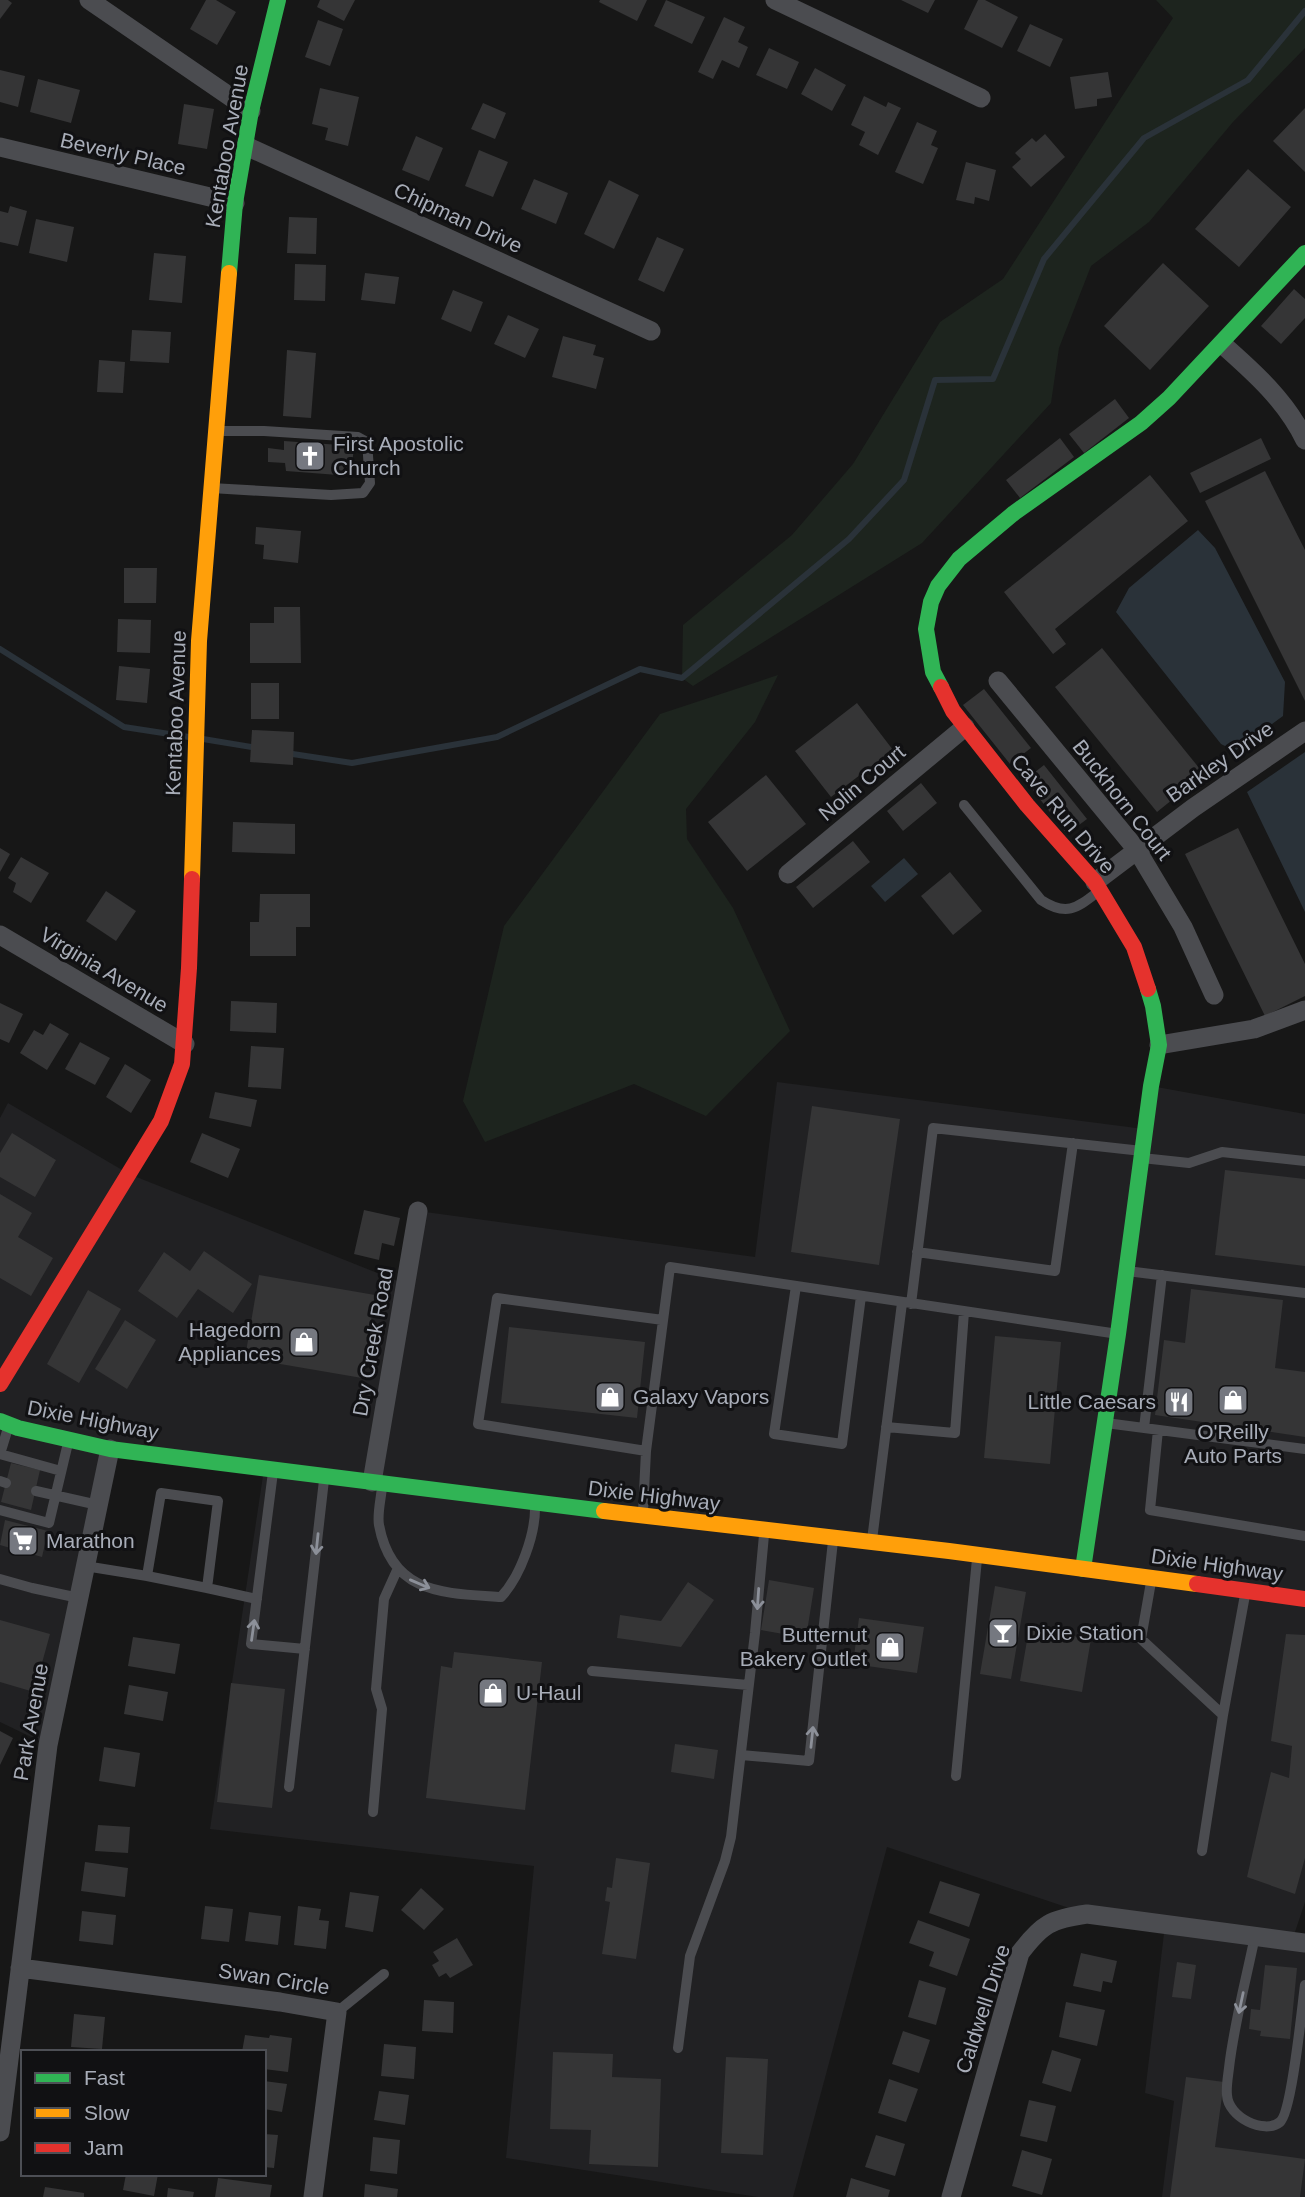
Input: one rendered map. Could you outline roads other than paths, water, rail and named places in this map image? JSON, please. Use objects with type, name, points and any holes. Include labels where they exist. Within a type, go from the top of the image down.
[{"type":"street","points":[[89,0],[251,111]]},
{"type":"street","name":"Kentaboo Avenue","points":[[0,1384],[161,1121],[170,1104],[183,1064],[199,640],[235,203],[251,111],[278,0]]},
{"type":"street","points":[[775,0],[981,98]]},
{"type":"street","name":"Chipman Drive","points":[[246,146],[651,331]]},
{"type":"street","name":"Beverly Place","points":[[0,147],[235,203]]},
{"type":"street","name":"Cave Run Drive","points":[[1083,1569],[1159,1045],[1149,988],[1134,947],[1097,886],[1027,805],[965,727],[939,688],[933,672],[926,629],[931,602],[938,586],[960,559],[1014,513],[1140,423],[1169,398],[1305,253]]},
{"type":"street","points":[[1222,344],[1275,394],[1305,440]]},
{"type":"street","name":"Buckhorn Court","points":[[998,681],[1137,850],[1183,927],[1214,995]]},
{"type":"street","name":"Nolin Court","points":[[788,874],[965,727]]},
{"type":"street","name":"Barkley Drive","points":[[1097,886],[1137,850],[1244,771],[1305,731]]},
{"type":"street","name":"Virginia Avenue","points":[[0,935],[185,1044]]},
{"type":"street","points":[[1159,1045],[1255,1029],[1305,1010]]},
{"type":"street","name":"Dry Creek Road","points":[[377,1482],[418,1211]]},
{"type":"street","name":"Dixie Highway","points":[[5,1423],[110,1449],[534,1503],[977,1555],[1305,1599]]},
{"type":"street","name":"Park Avenue","points":[[0,2132],[48,1745],[110,1449]]},
{"type":"street","name":"Caldwell Drive","points":[[951,2197],[1020,1953],[1035,1932],[1060,1917],[1087,1914],[1305,1943]]},
{"type":"street","name":"Swan Circle","points":[[20,1968],[337,2012],[313,2197]]},
{"type":"lane","points":[[210,488],[331,495],[363,494],[370,483],[367,442],[358,438],[264,431],[215,431]]},
{"type":"lane","points":[[964,805],[1041,900],[1055,909],[1069,909],[1083,903],[1097,886]]},
{"type":"lane","points":[[871,1544],[886,1427],[917,1252],[933,1128],[1073,1143],[1189,1163],[1222,1152],[1305,1161]]},
{"type":"lane","points":[[917,1252],[1055,1271],[1073,1143]]},
{"type":"lane","points":[[643,1516],[646,1451],[670,1267],[1118,1334]]},
{"type":"lane","points":[[1127,1271],[1305,1293]]},
{"type":"lane","points":[[1144,1428],[1162,1275]]},
{"type":"lane","points":[[796,1286],[774,1434],[842,1444],[861,1296]]},
{"type":"lane","points":[[646,1451],[478,1424],[497,1298],[663,1320]]},
{"type":"lane","points":[[886,1427],[955,1433],[964,1312]]},
{"type":"lane","points":[[5,1423],[0,1454],[61,1471]]},
{"type":"lane","points":[[1106,1423],[1305,1450]]},
{"type":"lane","points":[[1158,1430],[1150,1510],[1305,1536]]},
{"type":"lane","points":[[0,1510],[49,1523],[69,1440]]},
{"type":"lane","points":[[273,1469],[251,1644],[304,1650]]},
{"type":"lane","points":[[289,1787],[324,1476]]},
{"type":"lane","points":[[377,1482],[379,1523],[390,1558],[411,1581],[443,1593],[501,1597],[510,1588],[531,1536],[534,1503]]},
{"type":"lane","points":[[36,1490],[98,1505]]},
{"type":"lane","points":[[147,1576],[161,1493],[218,1501],[207,1588]]},
{"type":"lane","points":[[678,2048],[690,1956],[725,1861],[736,1801],[764,1531]]},
{"type":"lane","points":[[741,1755],[809,1761],[833,1539]]},
{"type":"lane","points":[[956,1776],[977,1555]]},
{"type":"lane","points":[[85,1566],[257,1599]]},
{"type":"lane","points":[[373,1812],[382,1709],[376,1689],[384,1599],[398,1568]]},
{"type":"lane","points":[[1152,1578],[1141,1639],[1223,1715]]},
{"type":"lane","points":[[0,1579],[79,1598]]},
{"type":"lane","points":[[1202,1852],[1246,1591]]},
{"type":"lane","points":[[592,1671],[748,1685]]},
{"type":"lane","points":[[1255,1936],[1231,2047],[1226,2097],[1233,2113],[1247,2122],[1271,2126],[1281,2122],[1285,2113],[1305,1985]]},
{"type":"lane","points":[[337,2012],[384,1974]]},
{"type":"waterway","points":[[286,753],[352,763],[497,737],[640,669],[682,678],[849,539],[904,480],[935,380],[993,379],[1044,259],[1144,138],[1248,80],[1305,11]]},
{"type":"waterway","points":[[0,649],[124,727],[189,737]]},
{"type":"waterway","points":[[203,739],[258,748]]},
{"type":"place","name":"First Apostolic Church","points":[[310,456]]},
{"type":"place","name":"Hagedorn Appliances","points":[[304,1342]]},
{"type":"place","name":"Galaxy Vapors","points":[[610,1397]]},
{"type":"place","name":"O'Reilly Auto Parts","points":[[1233,1400]]},
{"type":"place","name":"Little Caesars","points":[[1179,1402]]},
{"type":"place","name":"Marathon","points":[[23,1541]]},
{"type":"place","name":"Dixie Station","points":[[1003,1633]]},
{"type":"place","name":"Butternut Bakery Outlet","points":[[890,1647]]},
{"type":"place","name":"U-Haul","points":[[493,1693]]}]
